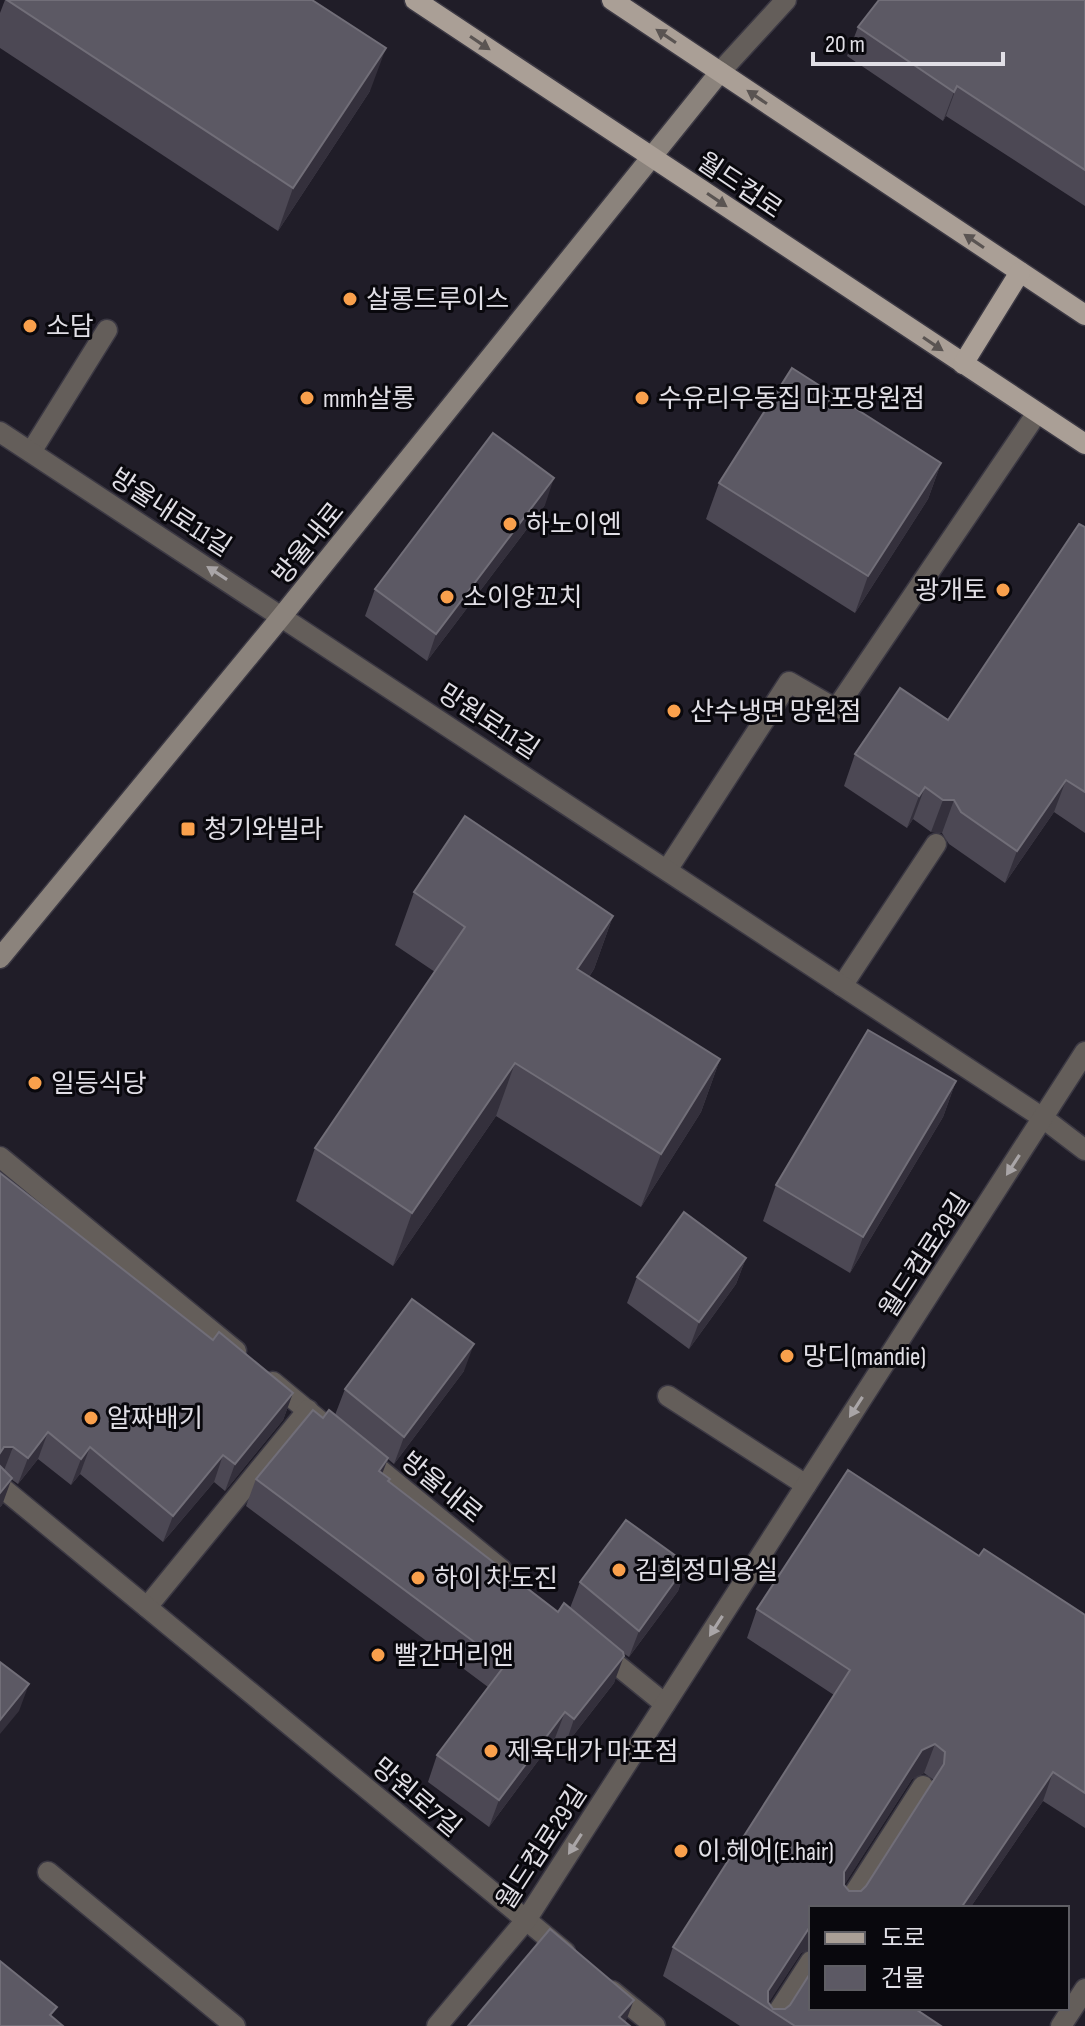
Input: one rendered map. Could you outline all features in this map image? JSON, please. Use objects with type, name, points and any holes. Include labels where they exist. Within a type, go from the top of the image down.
[{"type":"main road","name":"월드컵로","points":[[415,0],[1085,444]]},
{"type":"main road","points":[[612,0],[1085,315]]},
{"type":"main road","points":[[963,364],[1020,272]]},
{"type":"street","points":[[720,72],[786,0]]},
{"type":"street","name":"방울내로","points":[[0,958],[282,616],[720,72]]},
{"type":"street","points":[[31,452],[107,330]]},
{"type":"street","points":[[667,870],[789,682],[836,709],[1037,413]]},
{"type":"street","name":"방울내로11길","points":[[0,432],[282,616]]},
{"type":"street","name":"망원로11길","points":[[282,616],[1043,1118],[1085,1150]]},
{"type":"street","points":[[842,986],[936,844]]},
{"type":"street","name":"월드컵로29길","points":[[437,2026],[526,1920],[1085,1052]]},
{"type":"street","name":"방울내로","points":[[0,1157],[517,1582]]},
{"type":"street","points":[[668,1396],[806,1485]]},
{"type":"street","points":[[147,1607],[308,1410]]},
{"type":"street","name":"망원로7길","points":[[0,1486],[655,2026]]},
{"type":"street","points":[[579,1633],[665,1704]]},
{"type":"street","points":[[846,1906],[923,1786]]},
{"type":"street","points":[[48,1872],[235,2026]]},
{"type":"street","points":[[769,2026],[809,1964]]},
{"type":"street","points":[[1061,2026],[1085,1989]]},
{"type":"building","points":[[7,0],[312,0],[386,48],[293,188]]},
{"type":"building","points":[[879,0],[1085,0],[1085,170],[957,86],[954,92],[858,27]]},
{"type":"building","points":[[792,368],[941,463],[868,576],[719,483]]},
{"type":"building","points":[[493,433],[554,478],[436,634],[375,589]]},
{"type":"building","points":[[1079,524],[1085,527],[1085,792],[1066,780],[1017,851],[961,812],[954,800],[943,800],[925,787],[919,796],[855,754],[900,688],[948,720]]},
{"type":"building","points":[[465,816],[613,916],[577,969],[720,1059],[661,1154],[515,1063],[412,1213],[315,1148],[465,927],[414,892]]},
{"type":"building","points":[[868,1030],[956,1081],[863,1237],[776,1185]]},
{"type":"building","points":[[0,1173],[213,1340],[219,1332],[293,1393],[235,1464],[223,1455],[173,1516],[90,1447],[81,1459],[48,1432],[28,1458],[13,1447],[4,1447],[0,1453]]},
{"type":"building","points":[[684,1212],[746,1258],[699,1322],[637,1277]]},
{"type":"building","points":[[412,1299],[474,1344],[404,1437],[345,1389]]},
{"type":"building","points":[[313,1410],[323,1418],[329,1410],[388,1458],[379,1471],[390,1479],[388,1481],[558,1612],[564,1603],[623,1652],[624,1656],[574,1719],[565,1712],[499,1800],[437,1755],[505,1665],[256,1479]]},
{"type":"building","points":[[0,1466],[12,1478],[0,1493]]},
{"type":"building","points":[[848,1470],[979,1556],[984,1549],[1085,1615],[1085,1793],[1053,1772],[962,1906],[809,1906],[809,1928],[768,1991],[768,2002],[773,2009],[785,2009],[809,1975],[809,2010],[917,2010],[941,2026],[795,2026],[673,1947],[850,1670],[757,1609]],"holes":[[[935,1744],[945,1752],[944,1764],[866,1886],[861,1891],[849,1891],[844,1885],[844,1872],[922,1750]]]},
{"type":"building","points":[[626,1520],[687,1564],[639,1631],[580,1582]]},
{"type":"building","points":[[0,1662],[29,1684],[0,1720]]},
{"type":"building","points":[[550,1929],[634,2000],[619,2017],[630,2026],[468,2026]]},
{"type":"building","points":[[0,1961],[57,2007],[50,2015],[63,2026],[0,2026]]},
{"type":"place","name":"살롱드루이스","points":[[350,299]]},
{"type":"place","name":"소담","points":[[30,326]]},
{"type":"place","name":"mmh살롱","points":[[307,398]]},
{"type":"place","name":"수유리우동집 마포망원점","points":[[642,398]]},
{"type":"place","name":"하노이엔","points":[[510,524]]},
{"type":"place","name":"광개토","points":[[1003,590]]},
{"type":"place","name":"소이양꼬치","points":[[447,597]]},
{"type":"place","name":"산수냉면 망원점","points":[[674,711]]},
{"type":"place","name":"청기와빌라","points":[[188,829]]},
{"type":"place","name":"일등식당","points":[[35,1083]]},
{"type":"place","name":"망디(mandie)","points":[[787,1356]]},
{"type":"place","name":"알짜배기","points":[[91,1418]]},
{"type":"place","name":"김희정미용실","points":[[619,1570]]},
{"type":"place","name":"하이 차도진","points":[[418,1578]]},
{"type":"place","name":"빨간머리앤","points":[[378,1655]]},
{"type":"place","name":"제육대가 마포점","points":[[491,1751]]},
{"type":"place","name":"이.헤어(E.hair)","points":[[681,1851]]}]
